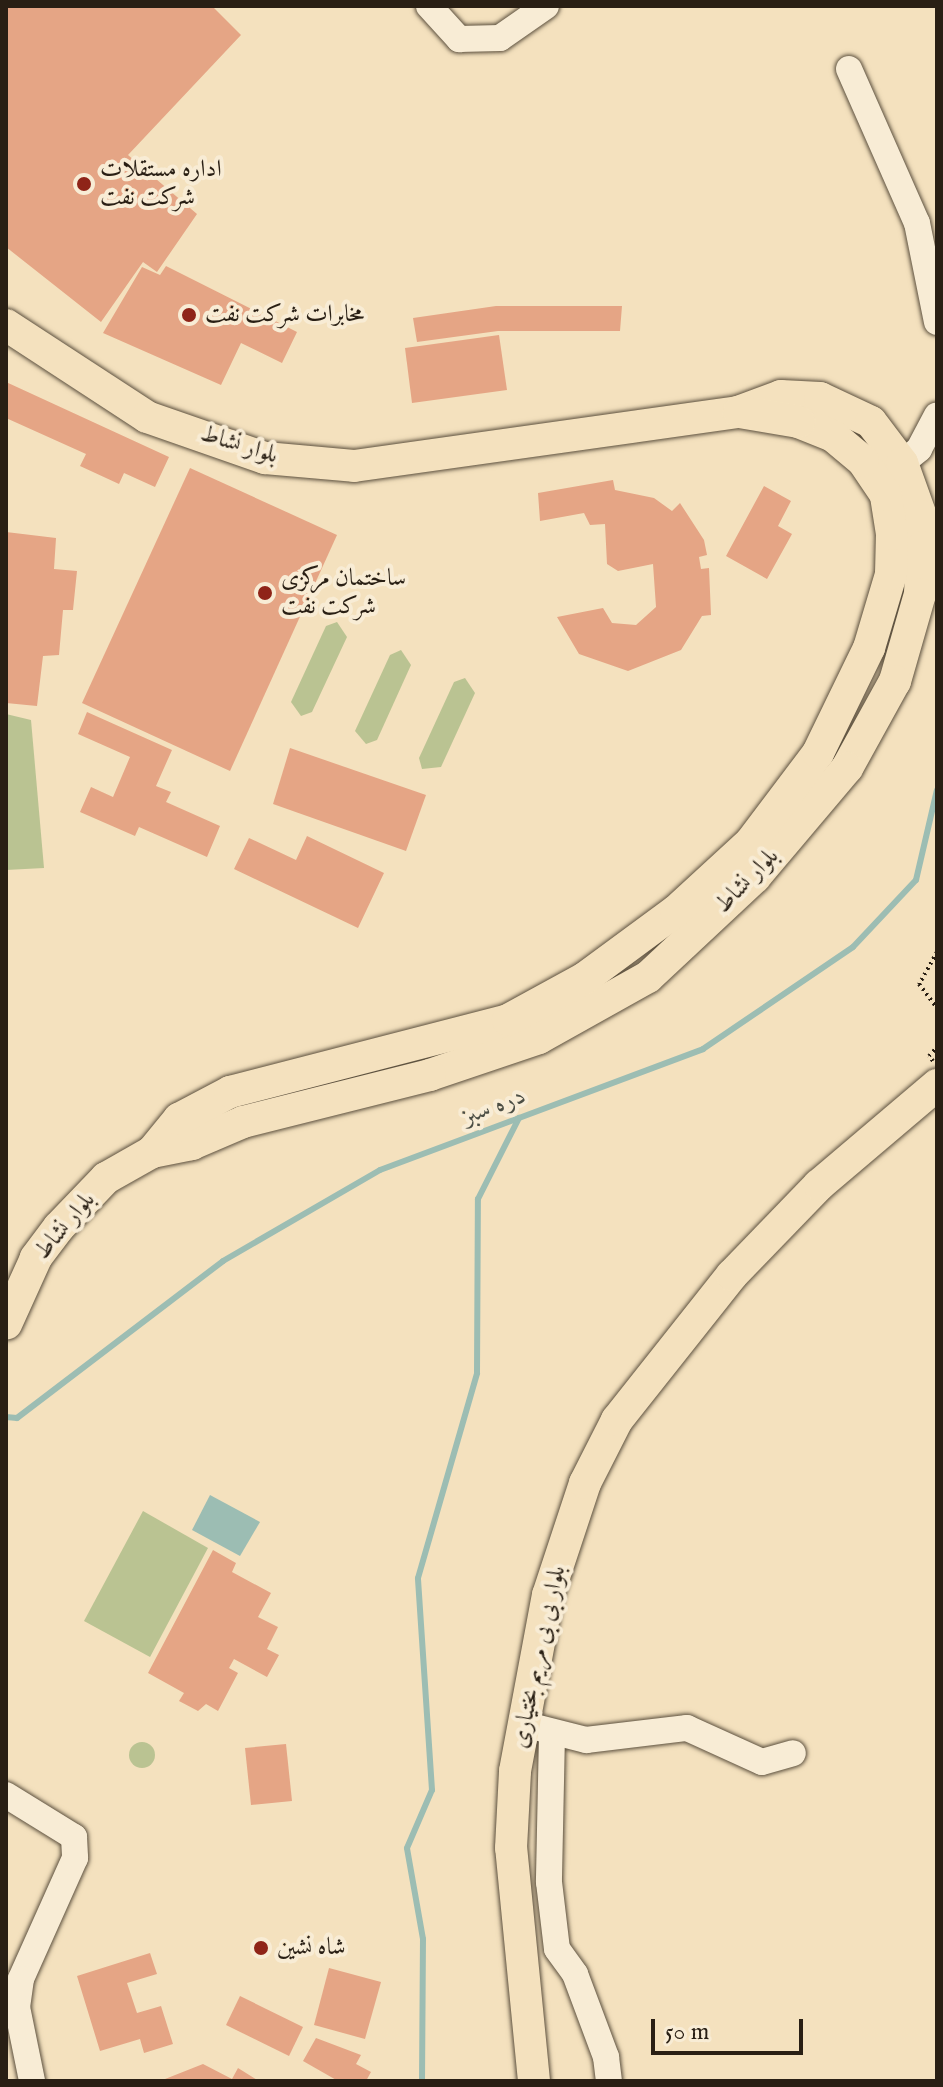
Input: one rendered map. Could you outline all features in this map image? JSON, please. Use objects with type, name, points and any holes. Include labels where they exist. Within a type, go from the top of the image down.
[{"type":"main road","name":"بلوار نشاط","points":[[6,325],[147,417],[265,458],[354,466],[738,412],[781,396],[820,398],[871,422],[902,463],[921,516],[922,547],[920,594],[895,681],[847,768],[755,877],[648,977],[539,1038],[430,1075],[243,1122],[192,1144],[152,1152],[106,1178],[78,1206],[36,1258],[18,1291],[6,1324]]},
{"type":"main road","name":"بلوار نشاط","points":[[152,1152],[179,1119],[230,1092],[508,1020],[608,962],[676,911],[751,842],[818,753],[869,648],[891,574],[892,534],[886,495],[863,461],[833,436],[799,422],[738,412]]},
{"type":"main road","name":"بلوار بی بی مریم بختیاری","points":[[534,2081],[511,1848],[522,1719],[548,1595],[585,1483],[617,1420],[680,1337],[770,1234],[865,1143],[937,1085]]},
{"type":"street","points":[[429,6],[459,39],[500,38],[546,6]]},
{"type":"street","points":[[849,69],[917,223],[937,322]]},
{"type":"street","points":[[902,463],[919,449],[937,415]]},
{"type":"street","points":[[522,1719],[552,1734],[586,1740],[687,1728],[762,1762],[793,1753]]},
{"type":"street","points":[[552,1734],[549,1882],[557,1949],[575,1974],[606,2057],[609,2081]]},
{"type":"street","points":[[6,1795],[74,1837],[75,1858],[21,1979],[17,2007],[32,2081]]},
{"type":"path","points":[[937,952],[919,984],[937,1008]]},
{"type":"path","points":[[937,1047],[929,1056],[937,1066]]},
{"type":"green space","points":[[337,622],[347,637],[312,712],[301,716],[291,702],[326,626]]},
{"type":"green space","points":[[401,650],[411,665],[377,740],[366,744],[355,731],[390,655]]},
{"type":"green space","points":[[465,678],[475,693],[441,767],[422,769],[419,758],[454,682]]},
{"type":"green space","points":[[6,714],[31,720],[44,868],[6,870]]},
{"type":"green space","points":[[143,1511],[208,1548],[150,1657],[84,1621]]},
{"type":"green space","points":[[142,1742],[151,1746],[155,1755],[151,1764],[142,1768],[133,1764],[129,1755],[133,1746]]},
{"type":"water","points":[[210,1495],[260,1522],[240,1556],[192,1530]]},
{"type":"building","name":"اداره مستقلات شرکت نفت","points":[[6,6],[212,6],[241,35],[128,155],[197,214],[157,272],[143,262],[101,322],[6,247]]},
{"type":"building","name":"مخابرات شرکت نفت","points":[[166,266],[297,332],[282,363],[241,343],[221,385],[103,333],[142,267],[160,275]]},
{"type":"building","points":[[496,306],[622,306],[620,331],[498,331],[417,342],[413,318]]},
{"type":"building","points":[[499,335],[507,390],[412,403],[405,348]]},
{"type":"building","points":[[6,382],[169,457],[155,487],[124,473],[119,484],[80,466],[86,454],[6,418]]},
{"type":"building","points":[[190,468],[337,535],[230,771],[82,703]]},
{"type":"building","points":[[613,480],[615,490],[654,498],[672,511],[680,503],[704,540],[707,555],[699,557],[701,569],[709,568],[711,615],[702,616],[681,650],[628,671],[579,654],[557,617],[603,608],[612,623],[636,625],[656,607],[653,564],[618,571],[607,564],[605,524],[590,525],[584,513],[540,521],[538,493]]},
{"type":"building","points":[[764,486],[791,501],[778,526],[792,534],[767,579],[726,556]]},
{"type":"building","points":[[6,532],[56,538],[54,569],[77,571],[73,610],[63,610],[59,655],[43,656],[37,706],[6,703]]},
{"type":"building","points":[[87,712],[172,750],[156,786],[171,792],[166,802],[220,826],[207,857],[139,827],[135,836],[80,812],[91,787],[113,797],[130,757],[78,734]]},
{"type":"building","points":[[290,748],[426,795],[406,851],[273,804]]},
{"type":"building","points":[[307,836],[384,873],[358,928],[234,869],[249,838],[296,860]]},
{"type":"building","points":[[213,1550],[236,1563],[232,1572],[271,1593],[258,1617],[278,1627],[267,1649],[279,1655],[267,1677],[234,1659],[229,1668],[238,1673],[218,1711],[206,1704],[198,1711],[179,1701],[184,1693],[148,1673]]},
{"type":"building","points":[[286,1744],[292,1801],[251,1805],[245,1748]]},
{"type":"building","points":[[150,1953],[157,1974],[127,1983],[137,2013],[161,2006],[173,2044],[144,2053],[140,2039],[100,2051],[77,1976]]},
{"type":"building","points":[[329,1968],[381,1982],[365,2039],[314,2025]]},
{"type":"building","points":[[240,1996],[303,2027],[289,2056],[226,2025]]},
{"type":"building","points":[[316,2038],[361,2055],[356,2064],[371,2072],[366,2081],[338,2081],[303,2061]]},
{"type":"building","points":[[203,2064],[232,2079],[238,2068],[259,2081],[160,2081]]},
{"type":"waterway","name":"دره سبز","points":[[6,1417],[17,1418],[223,1261],[380,1170],[703,1049],[853,947],[916,880],[937,790]]},
{"type":"waterway","points":[[422,2081],[423,1939],[407,1848],[432,1790],[418,1578],[477,1373],[478,1199],[519,1118]]},
{"type":"place","name":"اداره مستقلات شرکت نفت","points":[[84,184]]},
{"type":"place","name":"مخابرات شرکت نفت","points":[[189,315]]},
{"type":"place","name":"ساختمان مرکزی شرکت نفت","points":[[265,593]]},
{"type":"place","name":"شاه نشین","points":[[261,1948]]}]
